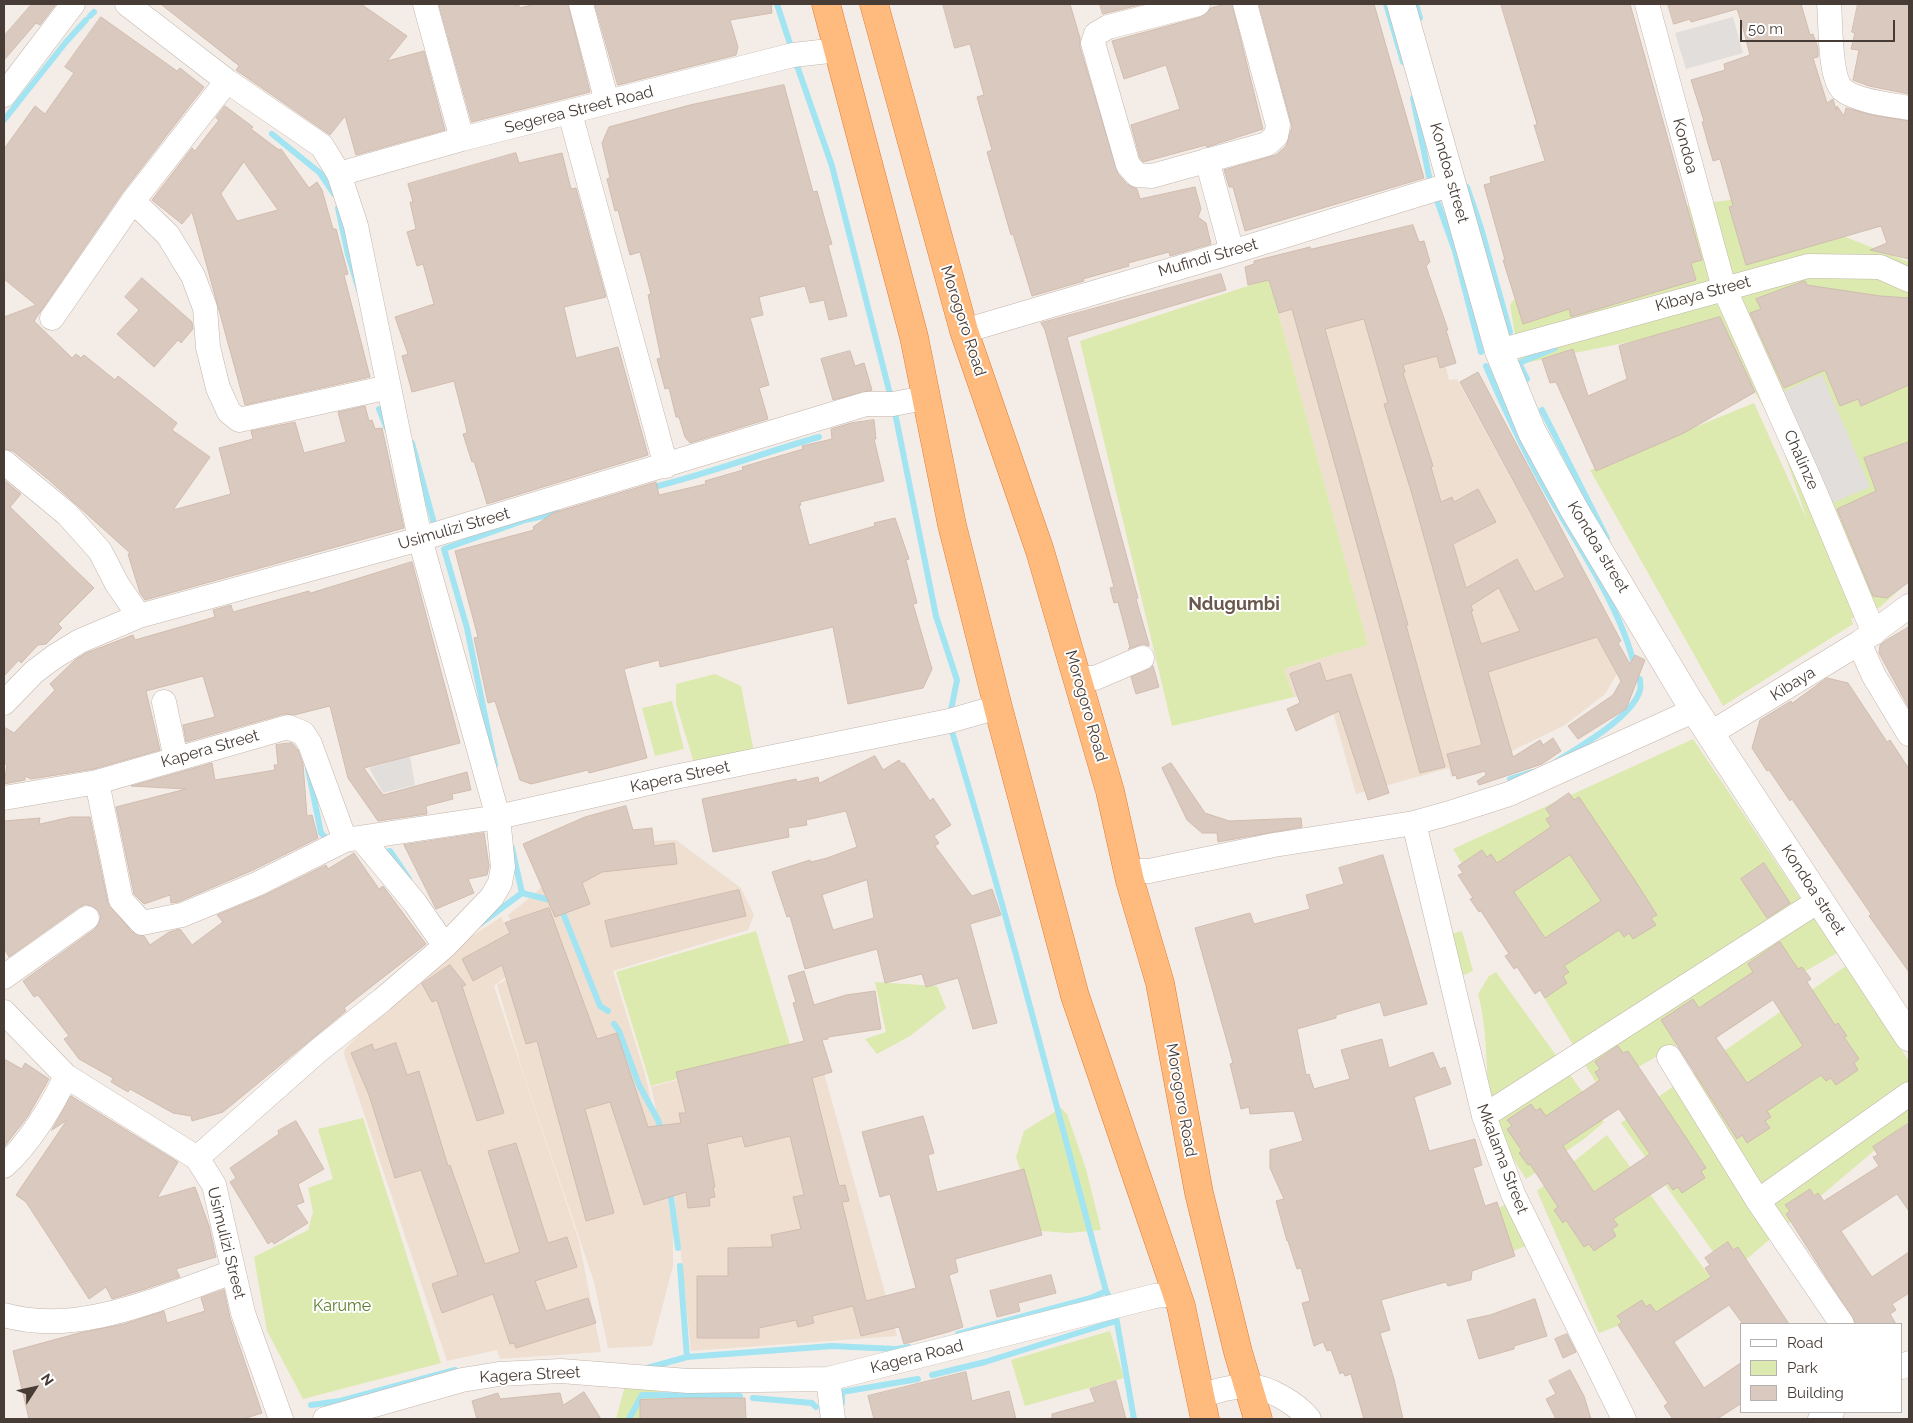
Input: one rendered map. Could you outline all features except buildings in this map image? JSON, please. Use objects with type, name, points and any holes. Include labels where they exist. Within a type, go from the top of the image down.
[{"type":"highway","points":[[826,4],[829,51],[914,338],[952,525],[1075,996],[1177,1294],[1202,1408]]},
{"type":"highway","name":"Morogoro Road","points":[[874,4],[964,331],[1040,551],[1110,791],[1128,870],[1160,983],[1199,1193],[1238,1352],[1258,1419]]},
{"type":"street","points":[[4,95],[73,4]]},
{"type":"street","points":[[127,4],[227,81],[322,146],[339,174],[356,226],[420,540],[498,817],[502,867],[500,883],[492,897],[444,946],[382,1000],[319,1050],[196,1158]]},
{"type":"street","points":[[425,4],[462,139]]},
{"type":"street","points":[[581,4],[607,102]]},
{"type":"street","points":[[1198,4],[1108,27],[1096,34],[1093,43],[1128,165],[1138,175],[1152,176],[1267,144],[1276,136],[1278,125],[1245,4]]},
{"type":"street","name":"Kondoa street","points":[[1401,4],[1499,351],[1532,432],[1576,511],[1696,710],[1909,1037]]},
{"type":"street","name":"Kondoa","points":[[1647,4],[1724,288]]},
{"type":"street","points":[[1829,4],[1835,76],[1842,90],[1860,98],[1909,108]]},
{"type":"street","name":"Segerea Street Road","points":[[339,174],[462,139],[570,113],[607,102],[793,56],[829,51]]},
{"type":"street","points":[[52,318],[133,201],[227,81]]},
{"type":"street","points":[[570,113],[666,466]]},
{"type":"street","points":[[1207,160],[1232,252]]},
{"type":"street","name":"Mufindi Street","points":[[964,331],[1232,252],[1452,184]]},
{"type":"street","points":[[133,201],[168,234],[193,276],[205,308],[208,347],[218,388],[229,412],[239,420],[388,387]]},
{"type":"street","name":"Kibaya Street","points":[[1499,351],[1808,266],[1880,267],[1909,280]]},
{"type":"street","name":"Chalinze","points":[[1724,288],[1812,485],[1866,638],[1874,676],[1909,734]]},
{"type":"street","name":"Usimulizi Street","points":[[4,703],[34,672],[54,657],[80,641],[140,616],[420,540],[866,404],[893,404],[925,398]]},
{"type":"street","points":[[4,462],[67,514],[100,551],[117,584],[140,616]]},
{"type":"street","points":[[1866,638],[1909,606]]},
{"type":"street","name":"Kibaya","points":[[1711,733],[1866,638]]},
{"type":"street","points":[[1078,678],[1096,678],[1142,658]]},
{"type":"street","points":[[164,702],[176,759]]},
{"type":"street","name":"Kapera Street","points":[[4,798],[97,782],[288,727],[303,732],[310,744],[353,839],[498,817],[675,777],[949,721],[998,707]]},
{"type":"street","points":[[1128,870],[1148,871],[1274,845],[1414,823],[1509,794],[1696,710]]},
{"type":"street","points":[[97,782],[121,900],[142,923],[182,914],[249,888],[353,839],[415,903],[444,946]]},
{"type":"street","name":"Mkalama Street","points":[[1414,823],[1484,1116],[1513,1194],[1624,1419]]},
{"type":"street","points":[[1484,1116],[1820,900]]},
{"type":"street","points":[[4,977],[87,918]]},
{"type":"street","name":"Usimulizi Street","points":[[4,1012],[66,1076],[196,1158],[214,1185],[242,1313],[281,1419]]},
{"type":"street","points":[[1669,1057],[1758,1201],[1841,1323]]},
{"type":"street","points":[[4,1166],[14,1157],[58,1095],[66,1076]]},
{"type":"street","points":[[1758,1201],[1909,1094]]},
{"type":"street","points":[[4,1315],[46,1321],[104,1316],[233,1272]]},
{"type":"street","name":"Kagera Road","points":[[651,1378],[688,1381],[828,1379],[1155,1296],[1177,1294]]},
{"type":"street","name":"Kagera Street","points":[[325,1419],[462,1380],[499,1374],[561,1371],[651,1378]]},
{"type":"street","points":[[828,1379],[833,1419]]},
{"type":"street","points":[[1202,1408],[1218,1390],[1249,1386],[1273,1394],[1302,1410],[1309,1419]]},
{"type":"shaded area","points":[[1733,17],[1743,53],[1686,69],[1675,33]]},
{"type":"shaded area","points":[[1415,236],[1449,380],[1457,379],[1617,674],[1605,694],[1565,725],[1485,764],[1482,768],[1451,777],[1449,768],[1356,794],[1327,691],[1294,697],[1284,669],[1368,645],[1269,279]]},
{"type":"shaded area","points":[[1822,374],[1870,487],[1830,504],[1782,392]]},
{"type":"shaded area","points":[[410,756],[415,785],[383,793],[369,768]]},
{"type":"shaded area","points":[[676,840],[741,888],[754,915],[748,930],[613,971],[645,1074],[673,1195],[673,1266],[652,1346],[608,1348],[594,1282],[523,1072],[497,985],[529,965],[508,915],[558,872],[651,841]]},
{"type":"shaded area","points":[[501,917],[525,962],[494,986],[579,1241],[601,1352],[500,1359],[497,1350],[447,1361],[344,1054],[345,1049],[407,985],[439,958]]},
{"type":"shaded area","points":[[816,1044],[897,1336],[691,1351],[674,1189],[651,1087]]},
{"type":"green space","points":[[1746,198],[1909,262],[1909,581],[1880,607],[1851,619],[1853,624],[1723,706],[1590,470],[1754,403],[1807,520],[1776,429],[1725,339],[1708,326],[1520,364],[1510,305],[1520,291],[1667,208]]},
{"type":"green space","points":[[1269,279],[1368,645],[1284,669],[1294,697],[1172,726],[1080,341]]},
{"type":"green space","points":[[715,674],[741,686],[754,752],[694,763],[676,704],[676,684]]},
{"type":"green space","points":[[672,701],[684,749],[655,756],[642,708]]},
{"type":"green space","points":[[1693,739],[1837,953],[1600,1089],[1453,849]]},
{"type":"green space","points":[[756,931],[791,1048],[651,1086],[616,972]]},
{"type":"green space","points":[[1462,931],[1473,971],[1461,976],[1451,934]]},
{"type":"green space","points":[[1846,966],[1909,1061],[1909,1121],[1729,1274],[1621,1123]]},
{"type":"green space","points":[[1496,972],[1604,1122],[1584,1139],[1526,1179],[1499,1133],[1490,1102],[1485,1034],[1478,994],[1489,976]]},
{"type":"green space","points":[[875,982],[937,986],[946,1008],[910,1036],[877,1054],[865,1039],[886,1032]]},
{"type":"green space","points":[[1061,1108],[1067,1114],[1086,1169],[1101,1230],[1069,1233],[1041,1231],[1016,1157],[1024,1131]]},
{"type":"green space","name":"Karume","points":[[363,1118],[441,1363],[303,1399],[267,1331],[254,1257],[308,1230],[313,1212],[308,1188],[333,1179],[318,1129]]},
{"type":"green space","points":[[1607,1135],[1718,1288],[1599,1333],[1537,1191]]},
{"type":"green space","points":[[1508,1203],[1531,1244],[1513,1251],[1499,1208]]},
{"type":"green space","points":[[1110,1331],[1124,1378],[1025,1406],[1011,1360]]},
{"type":"green space","points":[[629,1371],[660,1391],[660,1419],[616,1419]]},
{"type":"waterway","points":[[777,4],[792,50]]},
{"type":"waterway","points":[[1386,4],[1403,62]]},
{"type":"waterway","points":[[1416,4],[1420,18]]},
{"type":"waterway","points":[[90,16],[94,12]]},
{"type":"waterway","points":[[4,120],[66,42],[86,20]]},
{"type":"waterway","points":[[795,60],[832,166],[891,398]]},
{"type":"waterway","points":[[1413,98],[1430,181],[1455,251],[1481,352]]},
{"type":"waterway","points":[[272,134],[320,173],[334,194]]},
{"type":"waterway","points":[[1467,187],[1481,228],[1510,332]]},
{"type":"waterway","points":[[338,208],[348,254],[359,290]]},
{"type":"waterway","points":[[1527,379],[1519,363],[1555,348]]},
{"type":"waterway","points":[[1486,366],[1534,469],[1610,602],[1622,627],[1637,678],[1640,679],[1640,690],[1627,711],[1591,740],[1557,761]]},
{"type":"waterway","points":[[894,408],[936,616],[957,680],[950,715]]},
{"type":"waterway","points":[[379,409],[387,429]]},
{"type":"waterway","points":[[1542,410],[1607,538]]},
{"type":"waterway","points":[[650,488],[819,437]]},
{"type":"waterway","points":[[412,443],[435,527]]},
{"type":"waterway","points":[[495,765],[467,628],[444,549],[525,520],[558,513]]},
{"type":"waterway","points":[[950,725],[1011,936],[1106,1291],[1112,1302]]},
{"type":"waterway","points":[[308,769],[321,833],[328,840]]},
{"type":"waterway","points":[[1510,779],[1532,772]]},
{"type":"waterway","points":[[512,848],[522,893]]},
{"type":"waterway","points":[[386,852],[390,851],[409,879]]},
{"type":"waterway","points":[[480,924],[522,893],[554,901]]},
{"type":"waterway","points":[[561,908],[600,1006],[608,1011]]},
{"type":"waterway","points":[[614,1024],[619,1031],[639,1085],[658,1120],[662,1132]]},
{"type":"waterway","points":[[670,1189],[678,1248]]},
{"type":"waterway","points":[[680,1266],[687,1357]]},
{"type":"waterway","points":[[958,1334],[1091,1298],[1106,1291]]},
{"type":"waterway","points":[[1115,1311],[1134,1419]]},
{"type":"waterway","points":[[932,1375],[985,1362],[1116,1321]]},
{"type":"waterway","points":[[647,1368],[687,1357],[832,1346],[896,1349],[909,1347]]},
{"type":"waterway","points":[[311,1405],[340,1401],[455,1370]]},
{"type":"waterway","points":[[842,1403],[842,1392],[918,1379]]},
{"type":"waterway","points":[[629,1419],[642,1395],[740,1396]]},
{"type":"waterway","points":[[753,1398],[812,1403],[816,1407]]},
{"type":"district","name":"Ndugumbi","points":[[1234,605]]}]
